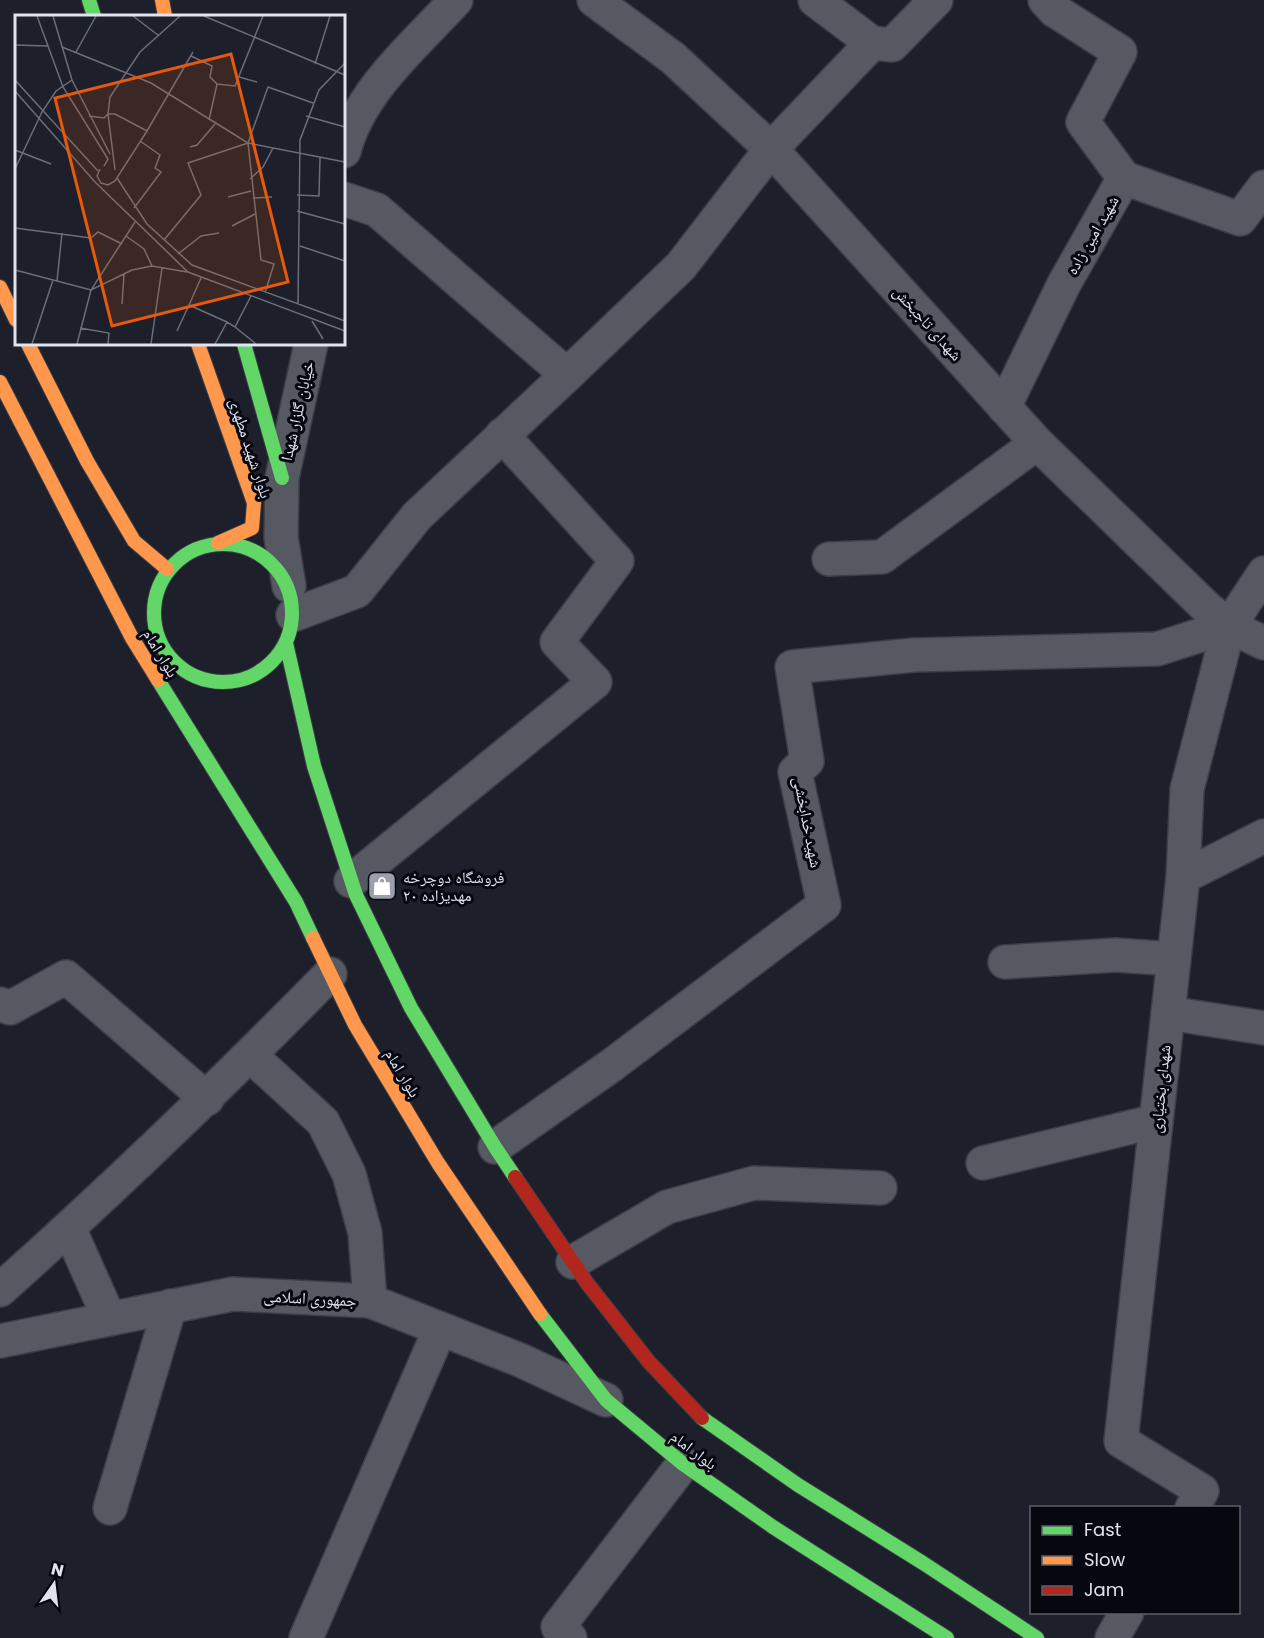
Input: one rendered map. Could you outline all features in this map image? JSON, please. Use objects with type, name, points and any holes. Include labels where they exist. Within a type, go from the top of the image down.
[{"type":"street","points":[[89,0],[94,15]]},
{"type":"street","points":[[162,0],[165,15]]},
{"type":"street","points":[[345,146],[348,134],[378,84],[456,0]]},
{"type":"street","name":"شهدای تاجبخش","points":[[594,0],[673,58],[771,149],[1037,443],[1207,608],[1229,626],[1264,643]]},
{"type":"street","points":[[815,0],[872,43],[892,45],[936,0]]},
{"type":"street","points":[[1045,0],[1054,10],[1120,52],[1083,122],[1124,178]]},
{"type":"street","points":[[289,615],[357,591],[417,516],[681,266],[771,149],[872,43]]},
{"type":"street","name":"شهید امین زاده","points":[[1004,407],[1064,284],[1124,178],[1240,219],[1264,187]]},
{"type":"street","points":[[345,199],[377,210],[567,375]]},
{"type":"street","points":[[0,287],[15,318]]},
{"type":"street","points":[[29,345],[87,461],[134,541],[167,569]]},
{"type":"street","name":"بلوار شهید مطهری","points":[[198,345],[254,503],[252,528],[218,543]]},
{"type":"street","name":"بلوار شهید مطهری","points":[[244,345],[282,478]]},
{"type":"street","name":"خیابان گلزار شهدا","points":[[289,615],[281,537],[282,478],[311,345]]},
{"type":"street","name":"بلوار امام","points":[[0,382],[132,638],[296,902],[355,1025],[438,1163],[535,1308],[606,1400],[683,1464],[773,1527],[947,1638]]},
{"type":"street","points":[[351,881],[595,682],[557,642],[617,561],[502,435]]},
{"type":"street","points":[[830,559],[882,557],[1037,443]]},
{"type":"street","points":[[144,618],[167,569],[190,551],[218,543],[247,548],[271,563],[289,615],[269,667],[242,679],[214,681],[186,672],[165,652]]},
{"type":"street","name":"شهدای بختیاری","points":[[1193,1506],[1202,1491],[1121,1441],[1183,877],[1187,789],[1229,626],[1264,573]]},
{"type":"street","points":[[109,593],[144,618],[165,652],[206,756]]},
{"type":"street","name":"بلوار امام","points":[[289,615],[314,766],[356,896],[411,1008],[495,1147],[573,1262],[649,1362],[705,1421],[798,1485],[1037,1638]]},
{"type":"street","name":"شهید خدابخشی","points":[[495,1147],[612,1065],[824,905],[795,772],[807,761],[792,667],[914,655],[1157,649],[1229,626]]},
{"type":"street","points":[[1183,877],[1264,836]]},
{"type":"street","points":[[1005,962],[1116,956],[1174,959]]},
{"type":"street","points":[[0,1290],[207,1099],[330,974]]},
{"type":"street","points":[[0,1004],[10,1008],[66,977],[207,1099]]},
{"type":"street","points":[[1168,1013],[1264,1028]]},
{"type":"street","points":[[250,1055],[323,1122],[349,1174],[365,1233],[370,1301]]},
{"type":"street","points":[[983,1163],[1156,1121]]},
{"type":"street","points":[[573,1262],[667,1208],[754,1183],[880,1188]]},
{"type":"street","points":[[69,1228],[109,1318]]},
{"type":"street","name":"جمهوری اسلامی","points":[[0,1341],[233,1294],[370,1301],[520,1360],[606,1400]]},
{"type":"street","points":[[110,1508],[170,1306]]},
{"type":"street","points":[[306,1638],[441,1329]]},
{"type":"street","points":[[558,1634],[683,1464]]},
{"type":"street","points":[[1112,1638],[1126,1614]]},
{"type":"traffic: fast","points":[[89,0],[94,15]]},
{"type":"traffic: fast","points":[[244,345],[282,478]]},
{"type":"traffic: fast","points":[[223,544],[249,549],[272,564],[287,587],[292,613],[287,639],[272,662],[249,677],[223,682],[197,677],[174,662],[159,639],[154,613],[159,587],[174,564],[197,549],[223,544]]},
{"type":"traffic: fast","points":[[286,643],[314,766],[356,895],[411,1008],[515,1177]]},
{"type":"traffic: fast","points":[[158,680],[296,902],[313,938]]},
{"type":"traffic: fast","points":[[540,1314],[606,1400],[683,1464],[773,1527],[947,1638]]},
{"type":"traffic: fast","points":[[702,1418],[798,1485],[1037,1638]]},
{"type":"traffic: slow","points":[[162,0],[165,15]]},
{"type":"traffic: slow","points":[[0,287],[15,318]]},
{"type":"traffic: slow","points":[[29,345],[87,461],[134,541],[167,569]]},
{"type":"traffic: slow","points":[[198,345],[254,503],[252,528],[218,543]]},
{"type":"traffic: slow","points":[[0,382],[132,638],[158,680]]},
{"type":"traffic: slow","points":[[313,938],[355,1025],[438,1163],[540,1314]]},
{"type":"traffic: jam","points":[[515,1177],[587,1283],[649,1362],[702,1418]]},
{"type":"place","name":"فروشگاه دوچرخه ۲۰ مهدیزاده","points":[[382,886]]}]
